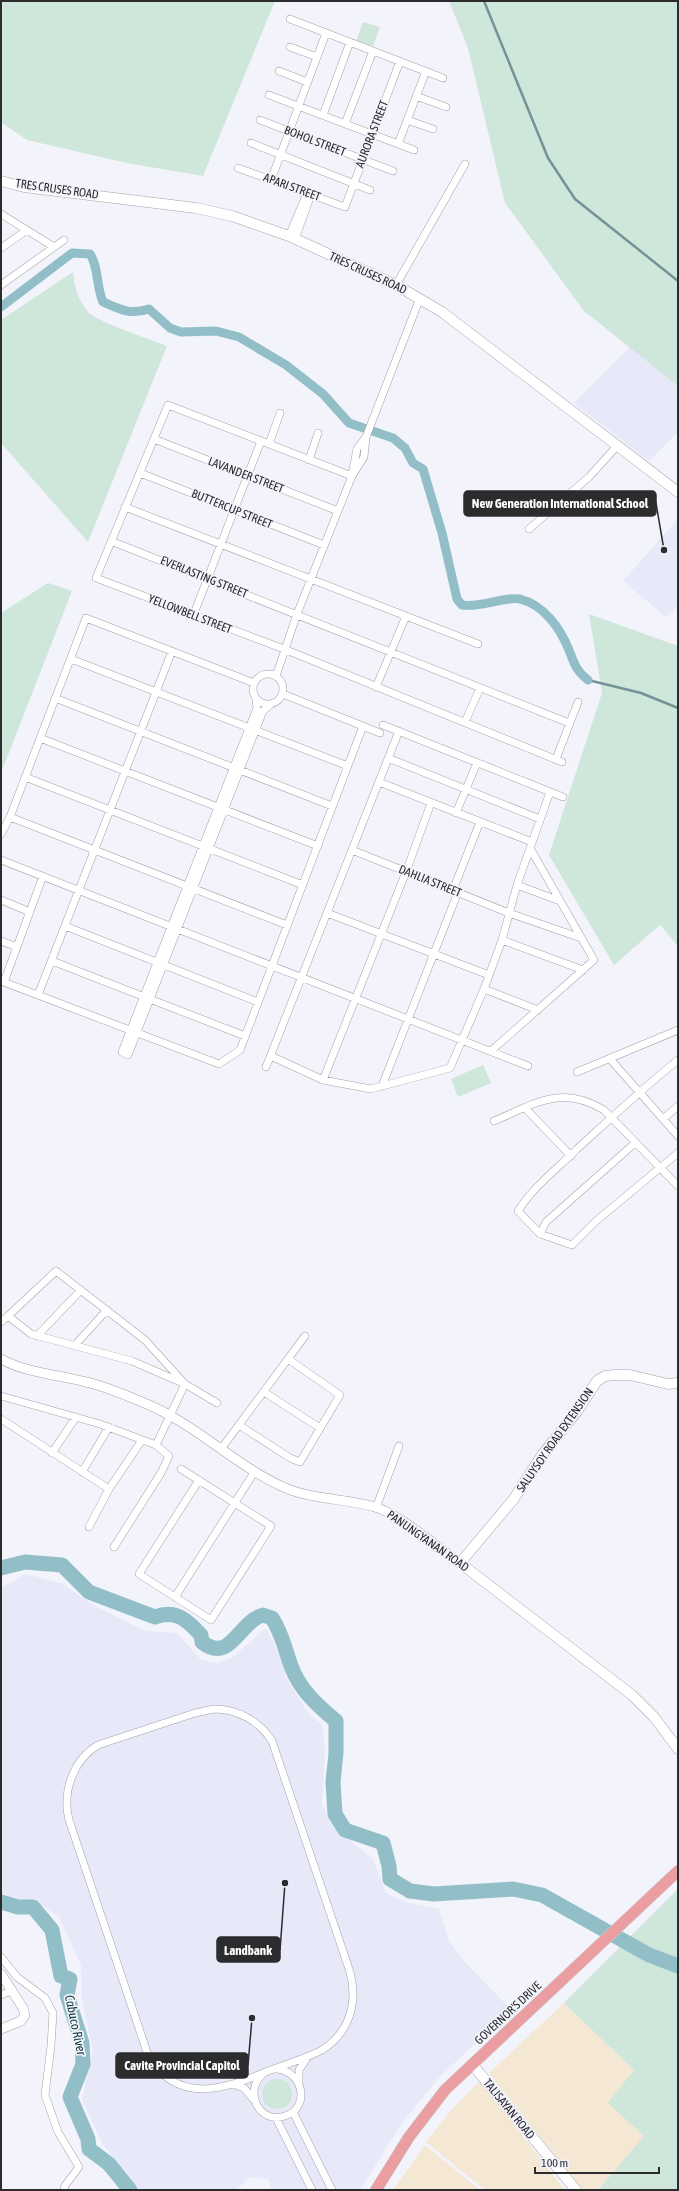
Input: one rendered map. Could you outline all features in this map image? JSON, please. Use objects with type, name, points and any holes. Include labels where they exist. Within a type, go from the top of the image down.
[{"type":"main road","name":"TRES CRUSES ROAD","points":[[1,181],[24,187],[196,208],[232,216],[292,238],[396,285],[442,312],[678,492]]},
{"type":"main road","name":"SALUYSOY ROAD EXTENSION","points":[[460,1563],[513,1500],[542,1454],[578,1410],[597,1381],[605,1376],[615,1374],[638,1376],[668,1384],[678,1383]]},
{"type":"main road","name":"PANUNGYANAN ROAD","points":[[460,1563],[632,1696],[654,1717],[678,1749]]},
{"type":"main road","name":"GOVERNOR'S DRIVE","points":[[376,2190],[421,2119],[445,2090],[678,1871]]},
{"type":"main road","name":"TALISAYAN ROAD","points":[[472,2064],[576,2190]]},
{"type":"street","points":[[290,19],[444,78]]},
{"type":"street","points":[[271,180],[326,33]]},
{"type":"street","points":[[323,115],[350,42]]},
{"type":"street","points":[[290,47],[317,57]]},
{"type":"street","points":[[345,124],[373,51]]},
{"type":"street","name":"AURORA STREET","points":[[345,207],[400,61]]},
{"type":"street","points":[[280,71],[307,82]]},
{"type":"street","points":[[398,144],[426,71]]},
{"type":"street","points":[[269,95],[414,150]]},
{"type":"street","points":[[416,96],[446,107]]},
{"type":"street","name":"BOHOL STREET","points":[[260,120],[393,171]]},
{"type":"street","points":[[407,120],[434,129]]},
{"type":"street","points":[[251,143],[370,190]]},
{"type":"street","points":[[396,285],[465,164]]},
{"type":"street","name":"APARI STREET","points":[[238,168],[345,207]]},
{"type":"street","points":[[292,238],[309,194]]},
{"type":"street","points":[[1,214],[54,247]]},
{"type":"street","points":[[1,248],[26,230]]},
{"type":"street","points":[[1,285],[64,240]]},
{"type":"street","points":[[276,676],[284,649],[324,545],[352,476],[364,457],[366,437],[420,298]]},
{"type":"street","points":[[111,541],[168,405],[352,476]]},
{"type":"street","points":[[269,444],[280,413]]},
{"type":"street","points":[[309,460],[318,433]]},
{"type":"street","name":"LAVANDER STREET","points":[[154,439],[338,511]]},
{"type":"street","points":[[193,616],[261,441]]},
{"type":"street","points":[[529,529],[589,477],[618,445]]},
{"type":"street","name":"BUTTERCUP STREET","points":[[140,472],[324,545]]},
{"type":"street","points":[[125,507],[478,644]]},
{"type":"street","name":"YELLOWBELL STREET","points":[[111,541],[96,578],[193,616],[284,649],[559,761],[569,723]]},
{"type":"street","name":"EVERLASTING STREET","points":[[111,541],[569,723]]},
{"type":"street","points":[[376,687],[406,616]]},
{"type":"street","points":[[1,834],[10,817],[86,618],[254,684]]},
{"type":"street","points":[[269,674],[284,649]]},
{"type":"street","points":[[38,996],[172,651]]},
{"type":"street","points":[[71,658],[348,766]]},
{"type":"street","points":[[133,1033],[252,729],[257,708],[253,692],[254,684],[261,676],[269,674],[276,676],[282,682],[283,694],[278,702],[270,705],[263,711],[252,729]]},
{"type":"street","points":[[464,722],[480,688]]},
{"type":"street","points":[[283,694],[380,733]]},
{"type":"street","points":[[56,698],[332,806]]},
{"type":"street","points":[[256,700],[262,704],[270,705]]},
{"type":"street","points":[[569,723],[578,702]]},
{"type":"street","points":[[44,876],[17,947],[2,981],[133,1033],[219,1064],[240,1050],[363,726]]},
{"type":"street","points":[[384,726],[563,797]]},
{"type":"street","points":[[266,1067],[398,732]]},
{"type":"street","points":[[40,738],[318,846]]},
{"type":"street","points":[[388,758],[540,819]]},
{"type":"street","points":[[456,813],[477,763]]},
{"type":"street","points":[[25,777],[303,885]]},
{"type":"street","points":[[379,782],[480,822],[531,845],[560,901],[594,960],[490,1051]]},
{"type":"street","points":[[271,1056],[323,1080],[371,1089],[450,1068],[484,989],[502,940],[516,885],[550,792]]},
{"type":"street","points":[[323,1080],[354,998],[406,872],[431,803]]},
{"type":"street","points":[[10,817],[288,925]]},
{"type":"street","points":[[382,1086],[433,954],[480,822]]},
{"type":"street","name":"DAHLIA STREET","points":[[352,850],[509,913],[581,938]]},
{"type":"street","points":[[1,860],[528,1066]]},
{"type":"street","points":[[516,885],[560,901]]},
{"type":"street","points":[[1,900],[30,912]]},
{"type":"street","points":[[327,913],[489,975]]},
{"type":"street","points":[[65,926],[258,1002]]},
{"type":"street","points":[[502,940],[583,970]]},
{"type":"street","points":[[1,941],[17,947]]},
{"type":"street","points":[[52,961],[245,1036]]},
{"type":"street","points":[[484,989],[538,1010]]},
{"type":"street","points":[[577,1072],[678,1030]]},
{"type":"street","points":[[610,1059],[638,1093],[663,1118],[678,1136]]},
{"type":"street","points":[[678,1060],[638,1093],[570,1156],[525,1200],[518,1211],[540,1234],[572,1245],[596,1221],[678,1153]]},
{"type":"street","points":[[494,1121],[556,1096],[570,1097],[592,1102],[604,1110],[678,1186]]},
{"type":"street","points":[[663,1118],[678,1106]]},
{"type":"street","points":[[525,1108],[570,1156]]},
{"type":"street","points":[[540,1234],[546,1222],[635,1143]]},
{"type":"street","points":[[1,1322],[56,1271],[145,1340],[185,1384]]},
{"type":"street","points":[[37,1336],[81,1290]]},
{"type":"street","points":[[75,1346],[107,1310]]},
{"type":"street","points":[[8,1316],[31,1334],[132,1361],[185,1384],[217,1403]]},
{"type":"street","points":[[221,1449],[305,1336]]},
{"type":"street","name":"PANUNGYANAN ROAD","points":[[1,1359],[30,1372],[83,1381],[143,1402],[169,1414],[255,1471],[281,1486],[302,1495],[358,1503],[390,1513],[460,1563]]},
{"type":"street","points":[[239,1425],[290,1458],[300,1462],[340,1395],[288,1360]]},
{"type":"street","points":[[156,1445],[169,1414],[180,1398],[185,1384]]},
{"type":"street","points":[[264,1392],[320,1428]]},
{"type":"street","points":[[1,1396],[109,1427],[156,1445],[170,1456],[161,1473],[114,1547]]},
{"type":"street","points":[[52,1453],[76,1417]]},
{"type":"street","points":[[1,1419],[109,1490]]},
{"type":"street","points":[[82,1472],[109,1427]]},
{"type":"street","points":[[89,1527],[109,1490],[142,1440]]},
{"type":"street","points":[[376,1508],[399,1446]]},
{"type":"street","points":[[181,1469],[199,1480],[271,1526],[211,1620],[139,1574],[199,1480]]},
{"type":"street","points":[[175,1597],[255,1471]]},
{"type":"street","points":[[214,1709],[229,1710],[245,1716],[262,1728],[272,1741],[307,1840],[353,1985],[353,2005],[343,2031],[329,2045],[310,2056],[272,2070],[233,2084],[202,2090],[181,2086],[161,2073],[152,2061],[146,2049],[67,1813],[67,1791],[74,1771],[86,1754],[102,1742],[214,1709]]},
{"type":"street","points":[[1,1957],[17,1977],[45,1998],[53,2013],[51,2046],[45,2095],[58,2132],[79,2167],[64,2187],[65,2190]]},
{"type":"street","points":[[1,1974],[24,2010],[25,2017],[1,2029]]},
{"type":"street","points":[[1,1995],[11,1991]]},
{"type":"street","points":[[233,2084],[244,2088],[262,2112],[276,2118],[285,2116],[293,2112],[301,2098],[299,2083],[300,2067],[310,2056]]},
{"type":"street","points":[[272,2070],[287,2072],[299,2083]]},
{"type":"street","points":[[254,2100],[255,2084],[264,2073]]},
{"type":"street","points":[[293,2112],[332,2190]]},
{"type":"street","points":[[276,2118],[312,2190]]},
{"type":"shaded area","points":[[640,337],[678,366],[678,432],[649,461],[574,403]]},
{"type":"shaded area","points":[[678,519],[678,606],[666,617],[623,581]]},
{"type":"shaded area","points":[[25,1574],[61,1583],[95,1606],[145,1631],[177,1633],[201,1660],[216,1663],[232,1658],[266,1628],[280,1656],[286,1678],[309,1714],[322,1725],[325,1751],[322,1804],[333,1827],[373,1859],[386,1893],[408,1903],[439,1909],[449,1942],[464,1961],[510,2009],[437,2080],[402,2123],[360,2190],[272,2190],[268,2179],[250,2177],[236,2190],[136,2190],[132,2179],[103,2145],[82,2100],[93,2050],[82,2001],[81,1965],[59,1917],[43,1906],[1,1893],[1,1587],[11,1583]]},
{"type":"shaded area","points":[[564,2003],[634,2070],[644,2136],[598,2190],[583,2190],[489,2073]]},
{"type":"shaded area","points":[[480,2081],[565,2190],[485,2190],[426,2142],[453,2108]]},
{"type":"shaded area","points":[[425,2145],[480,2190],[393,2190]]},
{"type":"green space","points":[[1,1],[275,1],[203,176],[127,163],[27,140],[1,122]]},
{"type":"green space","points":[[449,1],[678,1],[678,386],[584,311],[505,203],[468,48]]},
{"type":"green space","points":[[363,22],[380,27],[373,46],[356,41]]},
{"type":"green space","points":[[73,272],[74,283],[79,298],[88,312],[93,316],[112,325],[167,346],[88,542],[1,443],[1,320]]},
{"type":"green space","points":[[48,583],[72,591],[1,773],[1,613]]},
{"type":"green space","points":[[589,614],[678,646],[678,946],[660,925],[614,965],[549,855],[602,693]]},
{"type":"green space","points":[[483,1065],[491,1083],[458,1097],[451,1079]]},
{"type":"green space","points":[[678,1889],[678,2190],[598,2190],[644,2136],[608,2103],[634,2070],[564,2003]]},
{"type":"green space","points":[[277,2079],[288,2083],[292,2094],[288,2105],[277,2109],[266,2105],[262,2094],[266,2083]]},
{"type":"waterway","points":[[484,1],[548,158],[575,199],[678,281]]},
{"type":"waterway","points":[[1,307],[72,253],[90,254],[95,265],[99,290],[103,302],[131,312],[149,309],[170,328],[181,332],[216,331],[239,337],[286,365],[323,394],[349,423],[393,438],[405,448],[413,463],[423,469],[442,533],[457,599],[462,605],[478,605],[507,599],[520,599],[537,606],[556,626],[576,666],[588,680]]},
{"type":"waterway","points":[[588,680],[641,693],[678,708]]},
{"type":"waterway","points":[[1,1568],[25,1562],[62,1565],[89,1592],[155,1617],[169,1614],[181,1617],[201,1635],[202,1642],[210,1647],[224,1647],[256,1618],[263,1615],[272,1618],[281,1635],[291,1666],[299,1682],[316,1703],[336,1721],[336,1753],[333,1782],[335,1814],[345,1830],[383,1843],[389,1866],[390,1879],[410,1891],[434,1894],[513,1889],[542,1895],[649,1955],[678,1966]]},
{"type":"waterway","name":"Cabuco River","points":[[1,1902],[18,1907],[33,1907],[52,1930],[61,1976],[70,1979],[67,1995],[82,2043],[83,2064],[70,2097],[88,2139],[89,2149],[109,2164],[130,2190]]},
{"type":"place","name":"New Generation International School","points":[[664,550]]},
{"type":"place","name":"Landbank","points":[[285,1883]]},
{"type":"place","name":"Cavite Provincial Capitol","points":[[252,2018]]}]
